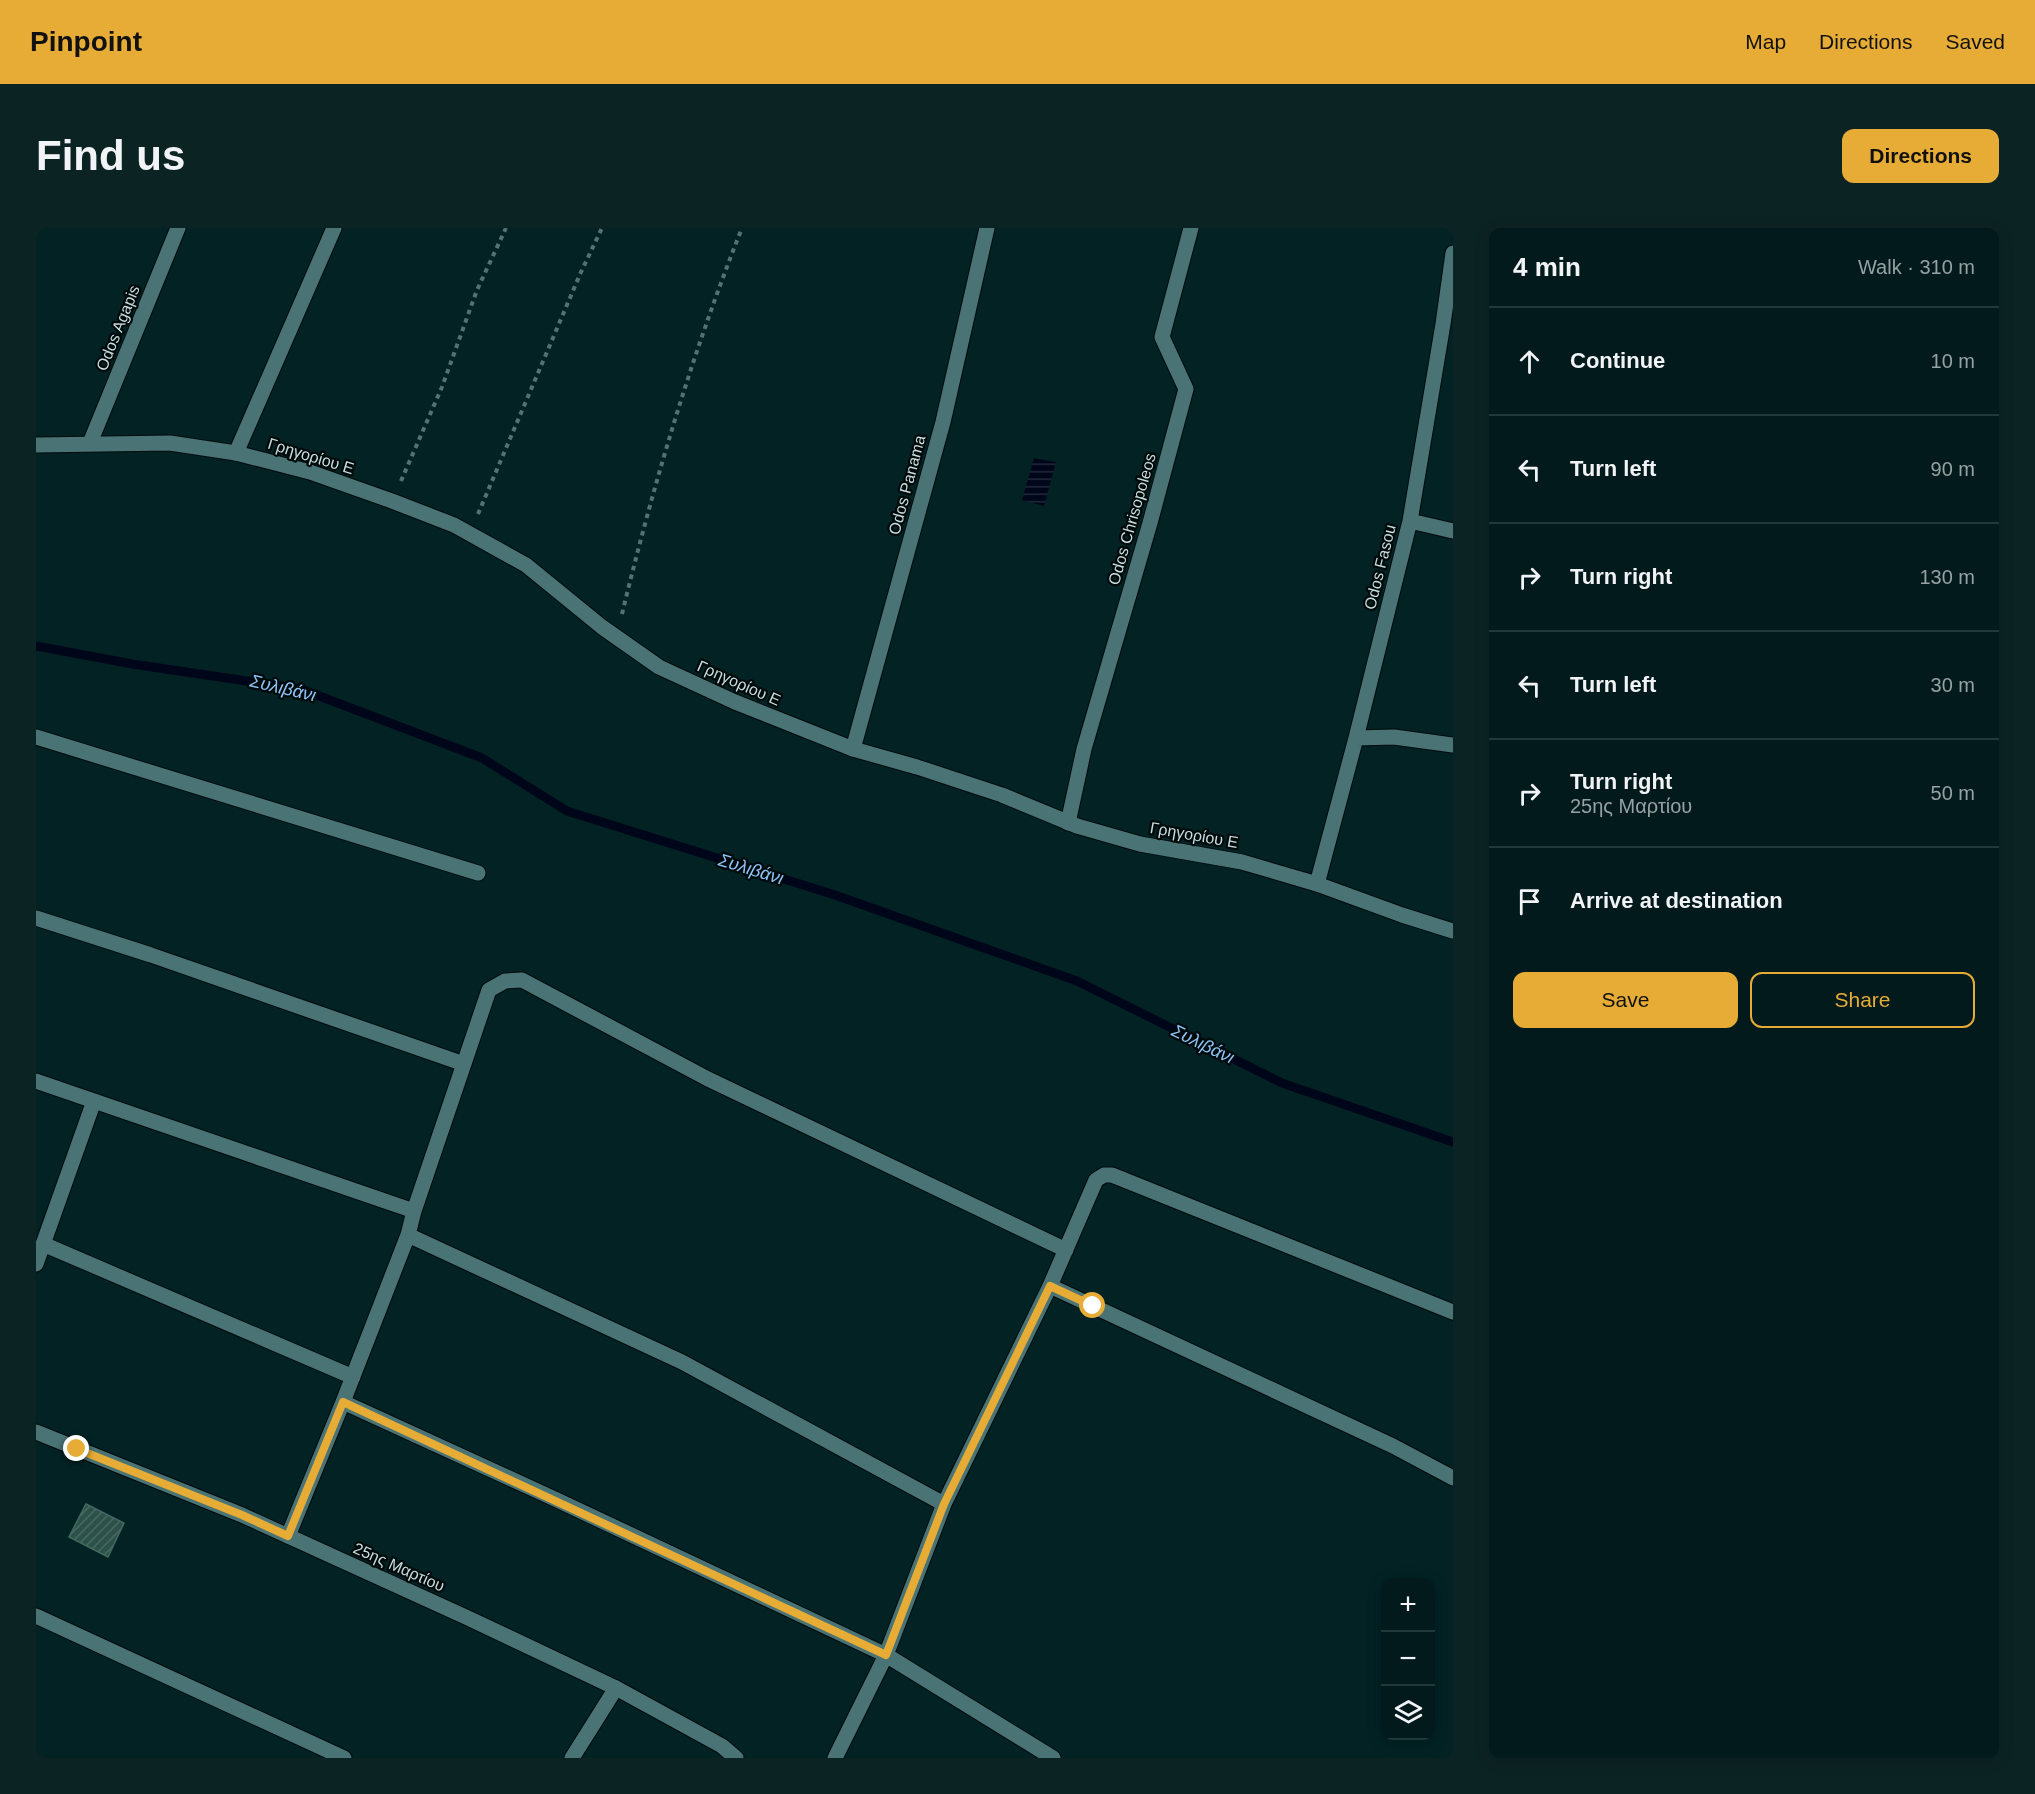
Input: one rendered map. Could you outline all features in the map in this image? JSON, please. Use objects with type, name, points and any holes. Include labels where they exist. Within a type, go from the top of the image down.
[{"type":"street","name":"Odos Agapis","points":[[90,443],[178,228]]},
{"type":"street","points":[[236,453],[334,228]]},
{"type":"street","name":"Odos Panama","points":[[853,749],[943,422],[987,228]]},
{"type":"street","name":"Odos Chrisopoleos","points":[[1068,823],[1084,749],[1147,534],[1186,389],[1162,337],[1191,228]]},
{"type":"street","name":"Odos Fasou","points":[[1317,884],[1410,521],[1448,324],[1453,253]]},
{"type":"street","name":"Γρηγορίου Ε","points":[[36,444],[170,443],[236,453],[310,472],[454,525],[526,565],[616,637],[659,667],[735,702],[853,749],[1002,795],[1068,823],[1140,844],[1242,862],[1317,884],[1453,931]]},
{"type":"street","points":[[1410,521],[1453,531]]},
{"type":"street","points":[[36,737],[478,873]]},
{"type":"street","points":[[1356,738],[1394,737],[1453,745]]},
{"type":"street","points":[[36,918],[151,955],[464,1064]]},
{"type":"street","points":[[288,1536],[408,1235],[414,1211],[489,990],[505,981],[522,980],[708,1079],[1066,1250]]},
{"type":"street","points":[[36,1081],[414,1211]]},
{"type":"street","points":[[36,1264],[94,1101]]},
{"type":"street","points":[[836,1758],[886,1655],[944,1504],[1050,1286],[1096,1180],[1104,1175],[1112,1174],[1453,1312]]},
{"type":"street","points":[[408,1235],[682,1362],[944,1504]]},
{"type":"street","points":[[43,1244],[353,1377]]},
{"type":"street","points":[[1050,1286],[1393,1446],[1453,1478]]},
{"type":"street","points":[[343,1402],[886,1655],[1053,1758]]},
{"type":"street","name":"25ης Μαρτίου","points":[[36,1432],[231,1511],[468,1617],[616,1688],[722,1746],[736,1758]]},
{"type":"street","points":[[36,1616],[344,1758]]},
{"type":"street","points":[[572,1758],[616,1688]]},
{"type":"path","points":[[392,501],[442,387],[477,290],[506,228]]},
{"type":"path","points":[[470,534],[581,272],[602,228]]},
{"type":"path","points":[[616,637],[670,429],[714,297],[742,228]]},
{"type":"water","points":[[1034,458],[1056,462],[1044,506],[1022,500]]},
{"type":"building","points":[[86,1504],[124,1523],[108,1557],[69,1537]]},
{"type":"waterway","name":"Συλιβάνι","points":[[36,646],[132,664],[301,689],[482,758],[567,811],[835,895],[1077,981],[1282,1083],[1453,1142]]},
{"type":"route","points":[[77,1449],[242,1515],[288,1536],[343,1402],[886,1655],[944,1504],[1050,1286],[1093,1306]]}]
